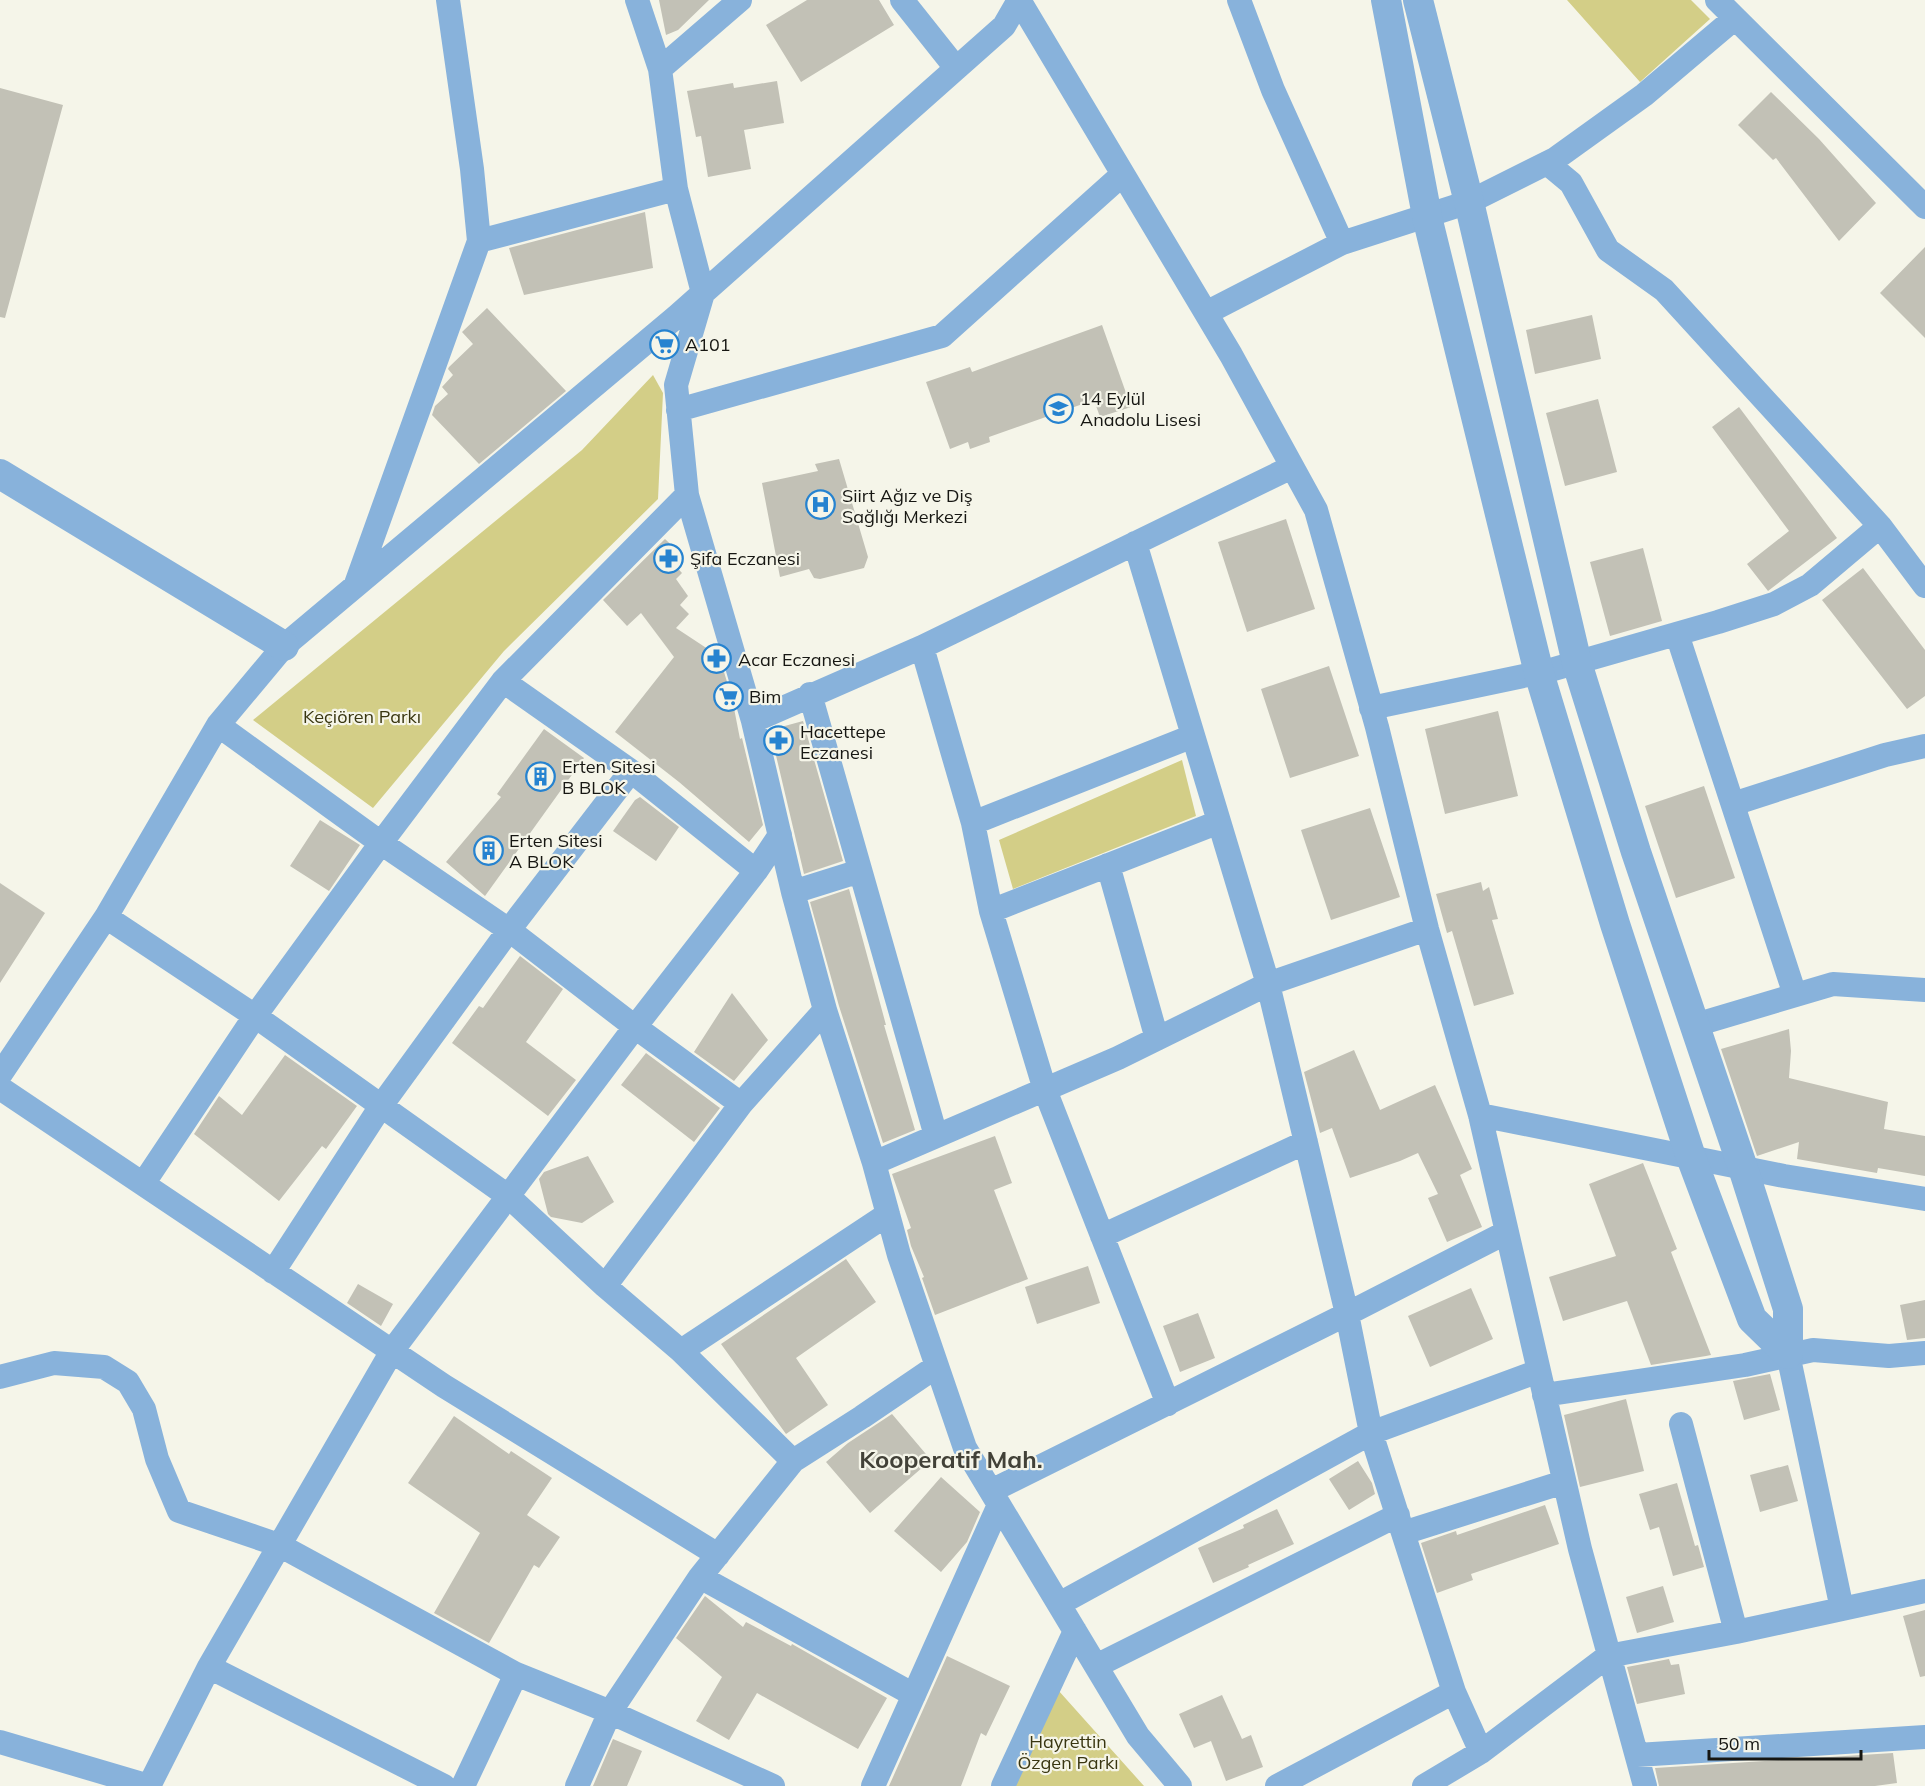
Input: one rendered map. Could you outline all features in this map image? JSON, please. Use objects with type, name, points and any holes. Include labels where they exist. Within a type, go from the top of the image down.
[{"type":"street","points":[[355,586],[479,241],[472,169],[448,0]]},
{"type":"street","points":[[637,0],[660,69],[676,189],[703,293],[676,385],[687,495],[753,721],[793,892],[825,1010],[874,1162],[899,1255],[965,1448],[1138,1736],[1180,1786]]},
{"type":"street","points":[[660,69],[740,0]]},
{"type":"street","points":[[902,0],[956,68]]},
{"type":"street","points":[[0,1075],[106,917],[218,725],[284,646],[703,293],[1004,26],[1019,0],[1206,313],[1316,510],[1371,708],[1427,929],[1480,1115],[1564,1482],[1608,1656],[1645,1786]]},
{"type":"street","points":[[1239,0],[1273,90],[1342,243]]},
{"type":"street","points":[[1386,0],[1427,215],[1539,673],[1615,924],[1691,1157],[1752,1319],[1788,1354]]},
{"type":"street","points":[[1418,0],[1469,202],[1576,663],[1636,852],[1743,1168],[1788,1309],[1788,1354],[1842,1609]]},
{"type":"street","points":[[1717,0],[1925,207]]},
{"type":"street","points":[[1206,313],[1342,243],[1469,202],[1547,163],[1644,95],[1735,18]]},
{"type":"street","points":[[1547,163],[1571,183],[1608,250],[1664,290],[1880,526],[1925,586]]},
{"type":"street","points":[[678,410],[942,336],[1123,174]]},
{"type":"street","points":[[479,241],[676,189]]},
{"type":"street","points":[[753,721],[921,647],[1292,466]]},
{"type":"street","points":[[0,474],[284,646]]},
{"type":"street","points":[[143,1184],[255,1016],[503,681],[687,495]]},
{"type":"street","points":[[1371,708],[1539,673],[1774,604],[1810,585],[1880,526]]},
{"type":"street","points":[[1135,543],[1268,984],[1347,1314],[1371,1433],[1454,1692],[1481,1752]]},
{"type":"street","points":[[1677,634],[1795,995]]},
{"type":"street","points":[[921,647],[973,823],[992,911],[1045,1090],[1168,1404]]},
{"type":"street","points":[[503,681],[631,771],[756,871]]},
{"type":"street","points":[[810,694],[936,1136]]},
{"type":"street","points":[[218,725],[381,843],[509,930],[635,1027],[741,1104]]},
{"type":"street","points":[[973,823],[1193,736]]},
{"type":"street","points":[[1733,804],[1885,755],[1925,746]]},
{"type":"street","points":[[273,1272],[381,1106],[509,930],[631,771]]},
{"type":"street","points":[[992,911],[1219,822]]},
{"type":"street","points":[[0,1742],[149,1786],[209,1666],[392,1351],[635,1027],[756,871],[780,835]]},
{"type":"street","points":[[1108,865],[1157,1039]]},
{"type":"street","points":[[793,892],[860,871]]},
{"type":"street","points":[[106,917],[255,1016],[508,1196],[605,1286],[681,1351],[793,1461]]},
{"type":"street","points":[[874,1162],[1119,1058],[1268,984],[1427,929]]},
{"type":"street","points":[[1695,1025],[1833,984],[1925,990]]},
{"type":"street","points":[[605,1286],[741,1104],[825,1010]]},
{"type":"street","points":[[0,1088],[444,1386],[718,1555]]},
{"type":"street","points":[[1480,1115],[1743,1168],[1925,1199]]},
{"type":"street","points":[[1102,1236],[1305,1142]]},
{"type":"street","points":[[681,1351],[888,1214]]},
{"type":"street","points":[[873,1786],[914,1695],[995,1498],[1168,1404],[1507,1232]]},
{"type":"street","points":[[1544,1395],[1745,1365],[1813,1350],[1889,1356],[1925,1353]]},
{"type":"street","points":[[0,1377],[54,1363],[105,1367],[128,1382],[144,1409],[157,1460],[178,1511],[279,1545],[516,1674],[610,1712],[773,1786]]},
{"type":"street","points":[[577,1786],[610,1712],[700,1577],[793,1461],[937,1366]]},
{"type":"street","points":[[1059,1604],[1371,1433],[1539,1371]]},
{"type":"street","points":[[1681,1424],[1736,1632]]},
{"type":"street","points":[[1096,1666],[1400,1524],[1564,1482]]},
{"type":"street","points":[[700,1577],[914,1695]]},
{"type":"street","points":[[1424,1786],[1481,1752],[1608,1656],[1736,1632],[1925,1591]]},
{"type":"street","points":[[1003,1786],[1075,1631]]},
{"type":"street","points":[[209,1666],[444,1786]]},
{"type":"street","points":[[463,1786],[516,1674]]},
{"type":"street","points":[[1277,1786],[1454,1692]]},
{"type":"street","points":[[1637,1755],[1925,1737]]},
{"type":"green space","points":[[1567,0],[1691,0],[1710,19],[1640,82]]},
{"type":"green space","name":"Keçiören Parkı","points":[[653,375],[663,393],[658,499],[504,651],[373,808],[253,720],[582,450]]},
{"type":"green space","points":[[1182,760],[1196,816],[1013,889],[999,840]]},
{"type":"green space","name":"Hayrettin Özgen Parkı","points":[[1058,1690],[1144,1786],[1013,1786]]},
{"type":"building","points":[[659,0],[709,0],[678,30],[666,35]]},
{"type":"building","points":[[807,0],[879,0],[894,25],[801,82],[766,25]]},
{"type":"building","points":[[777,81],[784,123],[744,130],[751,169],[708,177],[701,136],[696,137],[687,91],[733,83],[734,88]]},
{"type":"building","points":[[0,88],[63,105],[5,318],[0,317]]},
{"type":"building","points":[[1771,92],[1819,139],[1876,203],[1839,241],[1776,158],[1773,160],[1738,125]]},
{"type":"building","points":[[645,212],[653,268],[524,295],[509,248]]},
{"type":"building","points":[[1925,247],[1925,338],[1880,293]]},
{"type":"building","points":[[487,308],[566,391],[479,464],[432,415],[435,406],[448,394],[442,387],[453,375],[449,367],[473,344],[462,332]]},
{"type":"building","points":[[1592,315],[1601,359],[1535,374],[1526,330]]},
{"type":"building","points":[[1102,325],[1131,407],[1100,417],[1094,400],[989,437],[990,442],[970,449],[968,442],[950,449],[926,382],[970,367],[972,372]]},
{"type":"building","points":[[1598,399],[1617,472],[1565,486],[1546,413]]},
{"type":"building","points":[[1739,407],[1837,538],[1768,591],[1747,564],[1789,531],[1712,427]]},
{"type":"building","points":[[839,459],[868,557],[864,568],[820,579],[814,578],[809,569],[780,577],[762,483],[818,471],[815,464]]},
{"type":"building","points":[[1286,519],[1315,609],[1247,632],[1218,542]]},
{"type":"building","points":[[665,539],[681,554],[672,562],[682,573],[676,579],[688,596],[680,605],[689,614],[676,628],[717,655],[732,698],[740,739],[742,738],[763,825],[749,842],[679,782],[615,732],[674,657],[641,613],[627,626],[603,600]]},
{"type":"building","points":[[1643,548],[1662,621],[1610,636],[1590,562]]},
{"type":"building","points":[[1863,568],[1925,650],[1925,696],[1907,709],[1822,600]]},
{"type":"building","points":[[1329,666],[1359,756],[1290,778],[1261,689]]},
{"type":"building","points":[[1498,711],[1518,796],[1445,814],[1425,729]]},
{"type":"building","points":[[803,721],[843,861],[804,874],[770,730]]},
{"type":"building","points":[[544,729],[584,758],[485,896],[446,862],[501,797],[497,794]]},
{"type":"building","points":[[1704,786],[1735,878],[1676,898],[1645,806]]},
{"type":"building","points":[[640,797],[679,827],[656,861],[613,831],[635,800]]},
{"type":"building","points":[[1370,808],[1400,897],[1331,920],[1301,830]]},
{"type":"building","points":[[320,820],[360,845],[329,891],[290,866]]},
{"type":"building","points":[[1481,882],[1483,891],[1489,887],[1498,919],[1492,920],[1514,994],[1474,1006],[1452,931],[1447,933],[1436,894]]},
{"type":"building","points":[[0,883],[45,913],[0,983]]},
{"type":"building","points":[[849,889],[886,1025],[884,1025],[915,1130],[883,1143],[839,1006],[810,902]]},
{"type":"building","points":[[520,956],[563,989],[526,1042],[576,1080],[548,1116],[452,1043],[479,1006],[483,1008]]},
{"type":"building","points":[[732,993],[768,1040],[734,1081],[694,1052]]},
{"type":"building","points":[[1789,1029],[1791,1051],[1789,1078],[1888,1102],[1884,1129],[1925,1136],[1925,1176],[1878,1168],[1877,1173],[1797,1159],[1799,1142],[1757,1156],[1721,1049]]},
{"type":"building","points":[[1354,1050],[1380,1110],[1435,1085],[1472,1169],[1460,1175],[1482,1227],[1447,1242],[1428,1198],[1438,1194],[1418,1153],[1350,1178],[1332,1128],[1320,1133],[1304,1072]]},
{"type":"building","points":[[646,1053],[720,1108],[694,1142],[621,1085]]},
{"type":"building","points":[[285,1055],[357,1106],[326,1149],[322,1146],[279,1201],[194,1134],[219,1096],[242,1115]]},
{"type":"building","points":[[995,1136],[1012,1183],[994,1190],[1028,1279],[935,1315],[922,1278],[924,1277],[911,1246],[907,1230],[911,1228],[892,1174]]},
{"type":"building","points":[[588,1156],[614,1202],[582,1223],[551,1217],[548,1214],[539,1179],[544,1172]]},
{"type":"building","points":[[1643,1163],[1677,1249],[1671,1252],[1711,1355],[1651,1365],[1627,1301],[1563,1321],[1549,1277],[1616,1256],[1589,1184]]},
{"type":"building","points":[[846,1259],[876,1302],[796,1358],[828,1405],[786,1434],[721,1344]]},
{"type":"building","points":[[1088,1266],[1100,1303],[1037,1324],[1025,1287]]},
{"type":"building","points":[[358,1284],[393,1304],[381,1326],[347,1303]]},
{"type":"building","points":[[1471,1288],[1493,1339],[1430,1367],[1408,1316]]},
{"type":"building","points":[[1925,1300],[1925,1338],[1907,1340],[1900,1305]]},
{"type":"building","points":[[1198,1313],[1215,1358],[1180,1372],[1163,1326]]},
{"type":"building","points":[[1770,1374],[1780,1410],[1744,1420],[1733,1381]]},
{"type":"building","points":[[1626,1399],[1644,1471],[1580,1487],[1564,1415]]},
{"type":"building","points":[[892,1414],[931,1460],[870,1513],[826,1462],[848,1443]]},
{"type":"building","points":[[454,1416],[509,1454],[511,1451],[552,1478],[527,1515],[560,1537],[539,1568],[534,1565],[489,1643],[434,1613],[480,1533],[408,1483]]},
{"type":"building","points":[[1358,1461],[1372,1483],[1375,1494],[1349,1510],[1329,1479]]},
{"type":"building","points":[[1788,1465],[1798,1501],[1760,1512],[1750,1475]]},
{"type":"building","points":[[941,1477],[980,1512],[967,1542],[941,1572],[894,1531]]},
{"type":"building","points":[[1677,1483],[1695,1546],[1698,1545],[1704,1567],[1673,1576],[1659,1527],[1650,1530],[1639,1494]]},
{"type":"building","points":[[1545,1505],[1559,1544],[1471,1574],[1473,1580],[1437,1593],[1421,1543],[1456,1531],[1457,1535]]},
{"type":"building","points":[[1277,1509],[1294,1544],[1213,1583],[1198,1548],[1244,1528],[1243,1525]]},
{"type":"building","points":[[1663,1586],[1674,1622],[1637,1633],[1626,1597]]},
{"type":"building","points":[[705,1596],[743,1627],[746,1622],[791,1646],[792,1644],[887,1698],[858,1749],[757,1693],[729,1740],[696,1721],[722,1677],[676,1638]]},
{"type":"building","points":[[1925,1610],[1925,1676],[1920,1677],[1903,1616]]},
{"type":"building","points":[[947,1656],[1010,1686],[986,1736],[981,1733],[961,1786],[889,1786]]},
{"type":"building","points":[[1669,1659],[1671,1665],[1679,1664],[1685,1694],[1637,1704],[1627,1667]]},
{"type":"building","points":[[1222,1695],[1242,1739],[1251,1735],[1263,1767],[1226,1781],[1211,1741],[1194,1748],[1179,1714]]},
{"type":"building","points":[[613,1739],[642,1751],[627,1786],[593,1786]]},
{"type":"building","points":[[1893,1753],[1897,1783],[1875,1786],[1659,1786],[1655,1768]]},
{"type":"place","name":"A101","points":[[664,344]]},
{"type":"place","name":"14 Eylül Anadolu Lisesi","points":[[1059,408]]},
{"type":"place","name":"Siirt Ağız ve Diş Sağlığı Merkezi","points":[[821,505]]},
{"type":"place","name":"Şifa Eczanesi","points":[[669,558]]},
{"type":"place","name":"Acar Eczanesi","points":[[717,659]]},
{"type":"place","name":"Bim","points":[[728,696]]},
{"type":"place","name":"Hacettepe Eczanesi","points":[[779,741]]},
{"type":"place","name":"Erten Sitesi B BLOK","points":[[541,776]]},
{"type":"place","name":"Erten Sitesi A BLOK","points":[[488,850]]},
{"type":"district","name":"Kooperatif Mah.","points":[[951,1459]]}]
